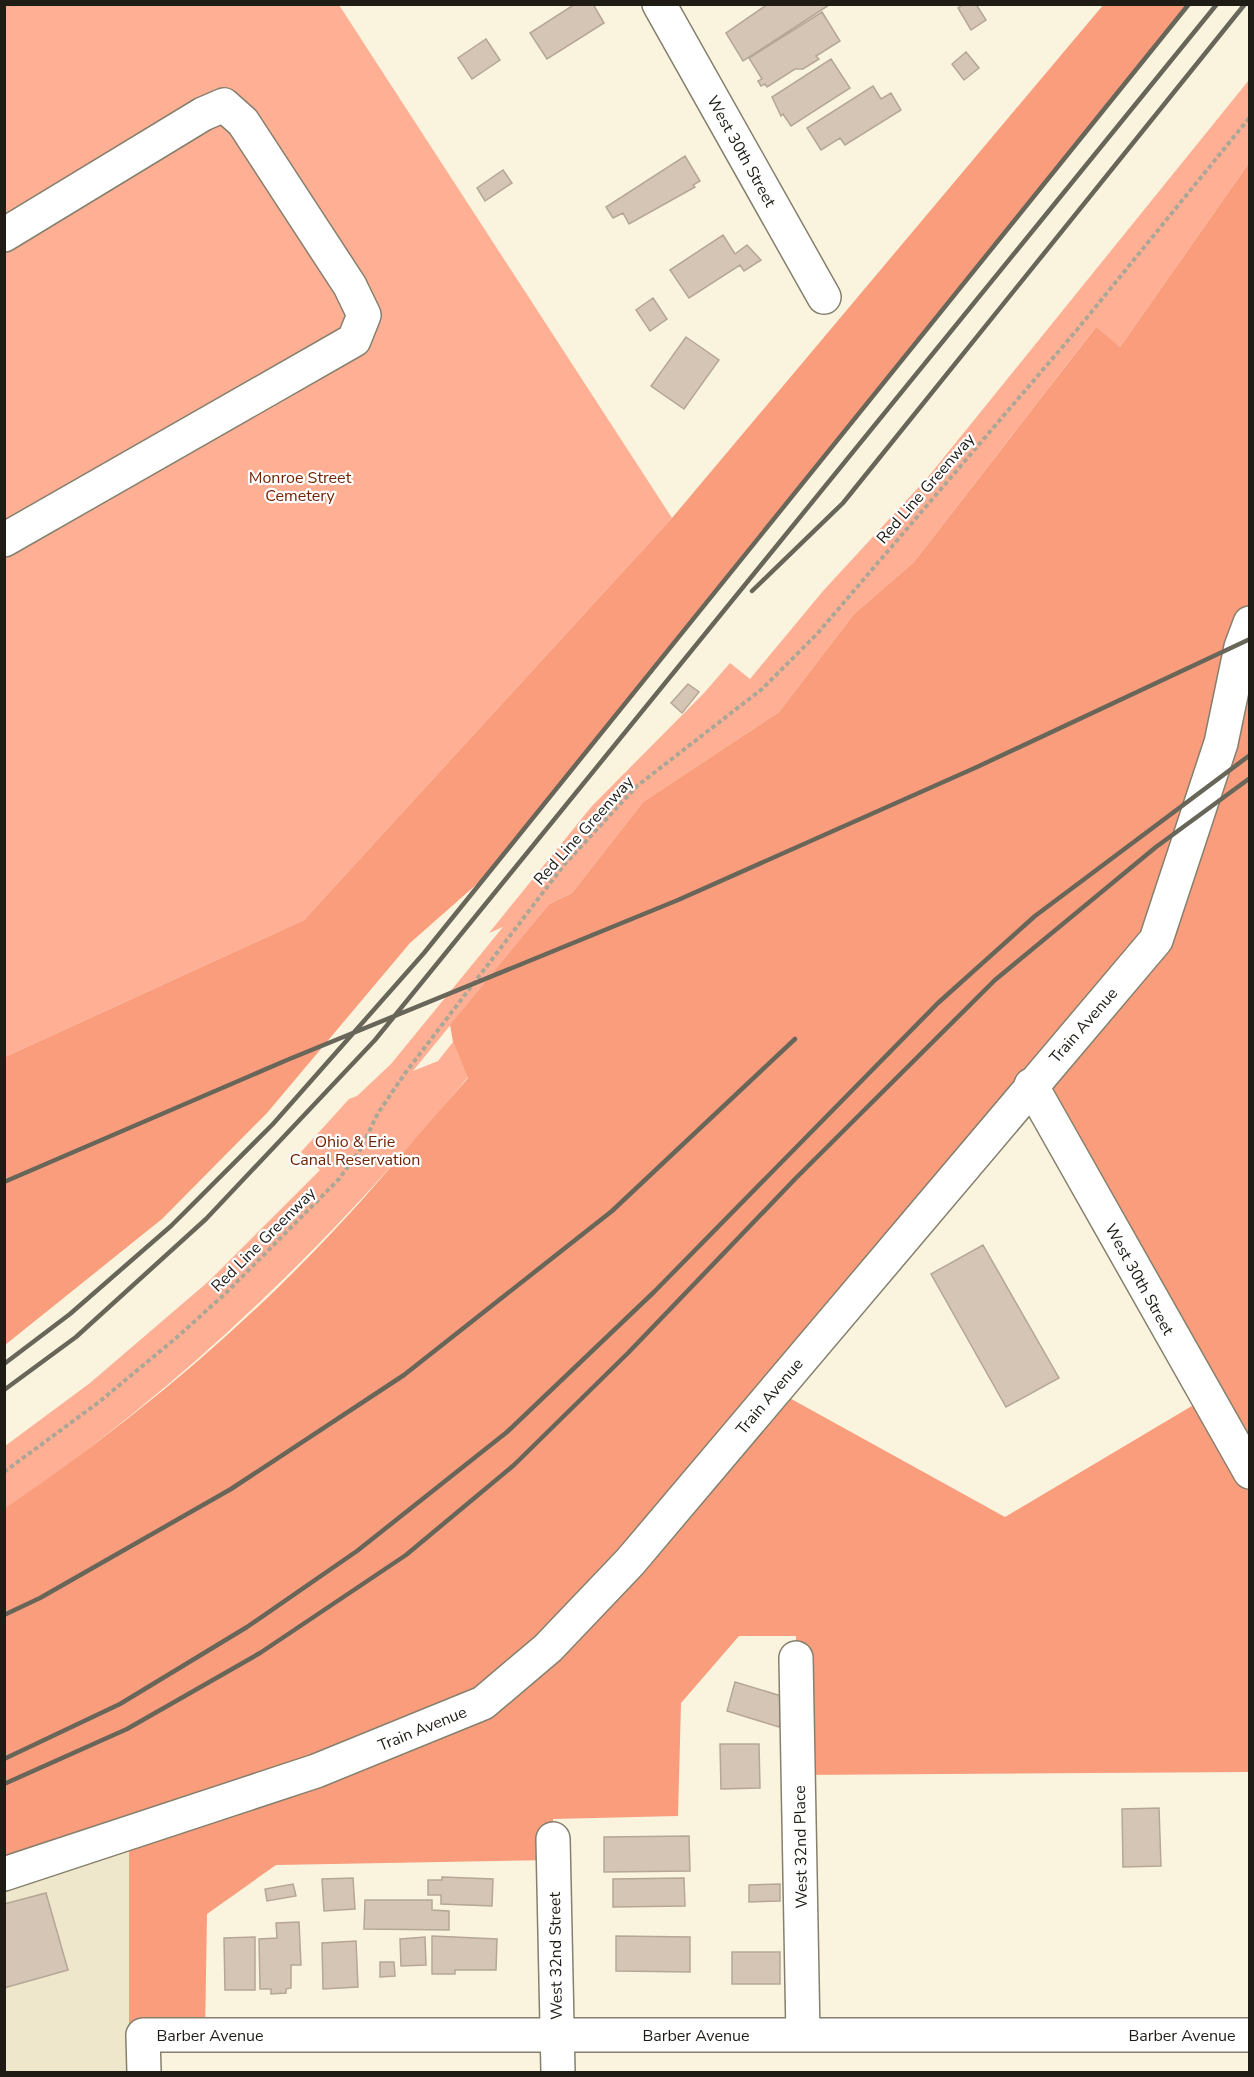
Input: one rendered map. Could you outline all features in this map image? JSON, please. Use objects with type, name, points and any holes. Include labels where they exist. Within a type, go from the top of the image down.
[{"type":"street","name":"West 30th Street","points":[[659,4],[824,297]]},
{"type":"street","points":[[4,235],[203,114],[224,105],[243,122],[351,286],[364,315],[354,340],[4,540]]},
{"type":"street","name":"Train Avenue","points":[[4,1874],[316,1771],[483,1703],[548,1648],[630,1562],[1031,1085],[1156,940],[1221,743],[1241,647],[1250,623]]},
{"type":"street","name":"West 30th Street","points":[[1031,1085],[1250,1472]]},
{"type":"street","name":"West 32nd Place","points":[[796,1658],[802,2035]]},
{"type":"street","name":"West 32nd Street","points":[[553,1839],[558,2073]]},
{"type":"street","name":"Barber Avenue","points":[[144,2073],[143,2035],[1250,2035]]},
{"type":"path","name":"Red Line Greenway","points":[[4,1472],[99,1402],[176,1338],[225,1294],[339,1179],[360,1150],[378,1113],[406,1072],[564,865],[637,786],[762,689],[817,634],[1076,331],[1250,117]]},
{"type":"shaded area","points":[[1104,4],[1189,5],[486,876],[410,943],[267,1113],[162,1219],[5,1345],[5,1057],[304,920],[672,518]]},
{"type":"shaded area","points":[[1249,163],[1249,1772],[798,1775],[796,1636],[739,1636],[681,1703],[678,1816],[553,1819],[553,1860],[276,1865],[207,1914],[205,2035],[129,2035],[129,1833],[5,1874],[4,1509],[89,1448],[171,1384],[250,1315],[324,1241],[468,1078],[453,1042],[450,1025],[549,904],[572,893],[643,802],[779,712],[854,614],[914,562],[1096,327],[1120,347]],"holes":[[[1032,1086],[1207,1397],[1005,1517],[775,1390]]]},
{"type":"shaded area","points":[[129,1833],[129,2072],[5,2072],[4,1874]]},
{"type":"green space","name":"Monroe Street Cemetery","points":[[4,5],[339,5],[672,518],[304,920],[5,1057]]},
{"type":"green space","name":"Ohio & Erie Canal Reservation","points":[[1249,80],[1249,163],[1120,347],[1095,328],[914,562],[854,614],[779,712],[643,802],[572,893],[549,904],[413,1071],[438,1061],[453,1042],[468,1077],[363,1197],[308,1255],[193,1363],[70,1463],[5,1509],[5,1446],[90,1383],[209,1281],[320,1170],[301,1152],[349,1099],[357,1096],[391,1064],[503,927],[489,933],[592,806],[704,693],[730,663],[750,679],[823,591],[928,477]]},
{"type":"building","points":[[575,4],[593,4],[604,23],[547,59],[530,33]]},
{"type":"building","points":[[768,4],[829,5],[743,61],[726,33]]},
{"type":"building","points":[[964,4],[976,4],[986,20],[971,30],[958,8]]},
{"type":"building","points":[[822,12],[840,41],[816,56],[819,59],[803,69],[795,69],[767,87],[765,84],[761,86],[758,81],[762,79],[749,58]]},
{"type":"building","points":[[486,39],[500,60],[472,79],[458,58]]},
{"type":"building","points":[[966,52],[979,68],[964,80],[952,64]]},
{"type":"building","points":[[831,59],[850,88],[791,126],[783,114],[781,116],[772,97]]},
{"type":"building","points":[[873,86],[881,99],[891,93],[901,110],[845,145],[840,138],[821,150],[807,128]]},
{"type":"building","points":[[685,156],[700,181],[693,185],[695,187],[629,224],[623,213],[613,218],[606,207]]},
{"type":"building","points":[[503,170],[512,183],[485,201],[477,188]]},
{"type":"building","points":[[723,235],[735,254],[747,245],[761,260],[744,271],[740,265],[689,298],[670,270]]},
{"type":"building","points":[[653,298],[667,319],[650,331],[636,310]]},
{"type":"building","points":[[686,337],[719,360],[684,409],[651,386]]},
{"type":"building","points":[[688,684],[699,692],[682,713],[671,703]]},
{"type":"building","points":[[983,1245],[1059,1378],[1006,1407],[931,1274]]},
{"type":"building","points":[[735,1682],[788,1698],[779,1727],[727,1711]]},
{"type":"building","points":[[720,1744],[759,1744],[760,1788],[721,1789]]},
{"type":"building","points":[[1159,1808],[1161,1866],[1123,1867],[1122,1809]]},
{"type":"building","points":[[689,1836],[690,1871],[604,1872],[604,1837]]},
{"type":"building","points":[[442,1877],[493,1879],[492,1906],[441,1904],[441,1895],[428,1895],[428,1880],[442,1880]]},
{"type":"building","points":[[353,1878],[355,1909],[324,1911],[322,1879]]},
{"type":"building","points":[[684,1878],[685,1906],[613,1907],[613,1879]]},
{"type":"building","points":[[293,1884],[296,1896],[267,1901],[265,1889]]},
{"type":"building","points":[[780,1884],[780,1901],[749,1902],[749,1885]]},
{"type":"building","points":[[46,1893],[68,1970],[4,1988],[4,1904]]},
{"type":"building","points":[[365,1900],[432,1900],[432,1910],[449,1911],[449,1930],[364,1929]]},
{"type":"building","points":[[299,1922],[301,1965],[291,1965],[291,1988],[286,1989],[286,1993],[271,1994],[271,1989],[260,1989],[259,1939],[277,1938],[276,1923]]},
{"type":"building","points":[[432,1936],[497,1939],[496,1970],[455,1970],[455,1974],[432,1974]]},
{"type":"building","points":[[616,1936],[690,1937],[690,1972],[616,1971]]},
{"type":"building","points":[[255,1937],[255,1990],[225,1990],[224,1938]]},
{"type":"building","points":[[425,1937],[426,1965],[401,1966],[400,1939]]},
{"type":"building","points":[[356,1941],[358,1987],[323,1989],[322,1943]]},
{"type":"building","points":[[732,1952],[780,1952],[780,1984],[732,1984]]},
{"type":"building","points":[[380,1962],[394,1962],[395,1976],[380,1977]]},
{"type":"railway","points":[[4,1364],[70,1314],[171,1226],[273,1124],[424,953],[1189,4]]},
{"type":"railway","points":[[4,1390],[76,1337],[206,1219],[375,1040],[1217,4]]},
{"type":"railway","points":[[752,591],[843,503],[1245,4]]},
{"type":"railway","points":[[4,1182],[287,1060],[678,900],[977,767],[1250,639]]},
{"type":"railway","points":[[4,1759],[120,1704],[247,1627],[357,1551],[507,1432],[654,1292],[938,1003],[1035,916],[1250,755]]},
{"type":"railway","points":[[4,1784],[127,1729],[260,1653],[406,1555],[514,1465],[628,1353],[795,1179],[995,980],[1156,847],[1250,778]]},
{"type":"railway","points":[[4,1615],[40,1598],[231,1489],[404,1375],[612,1211],[795,1039]]}]
